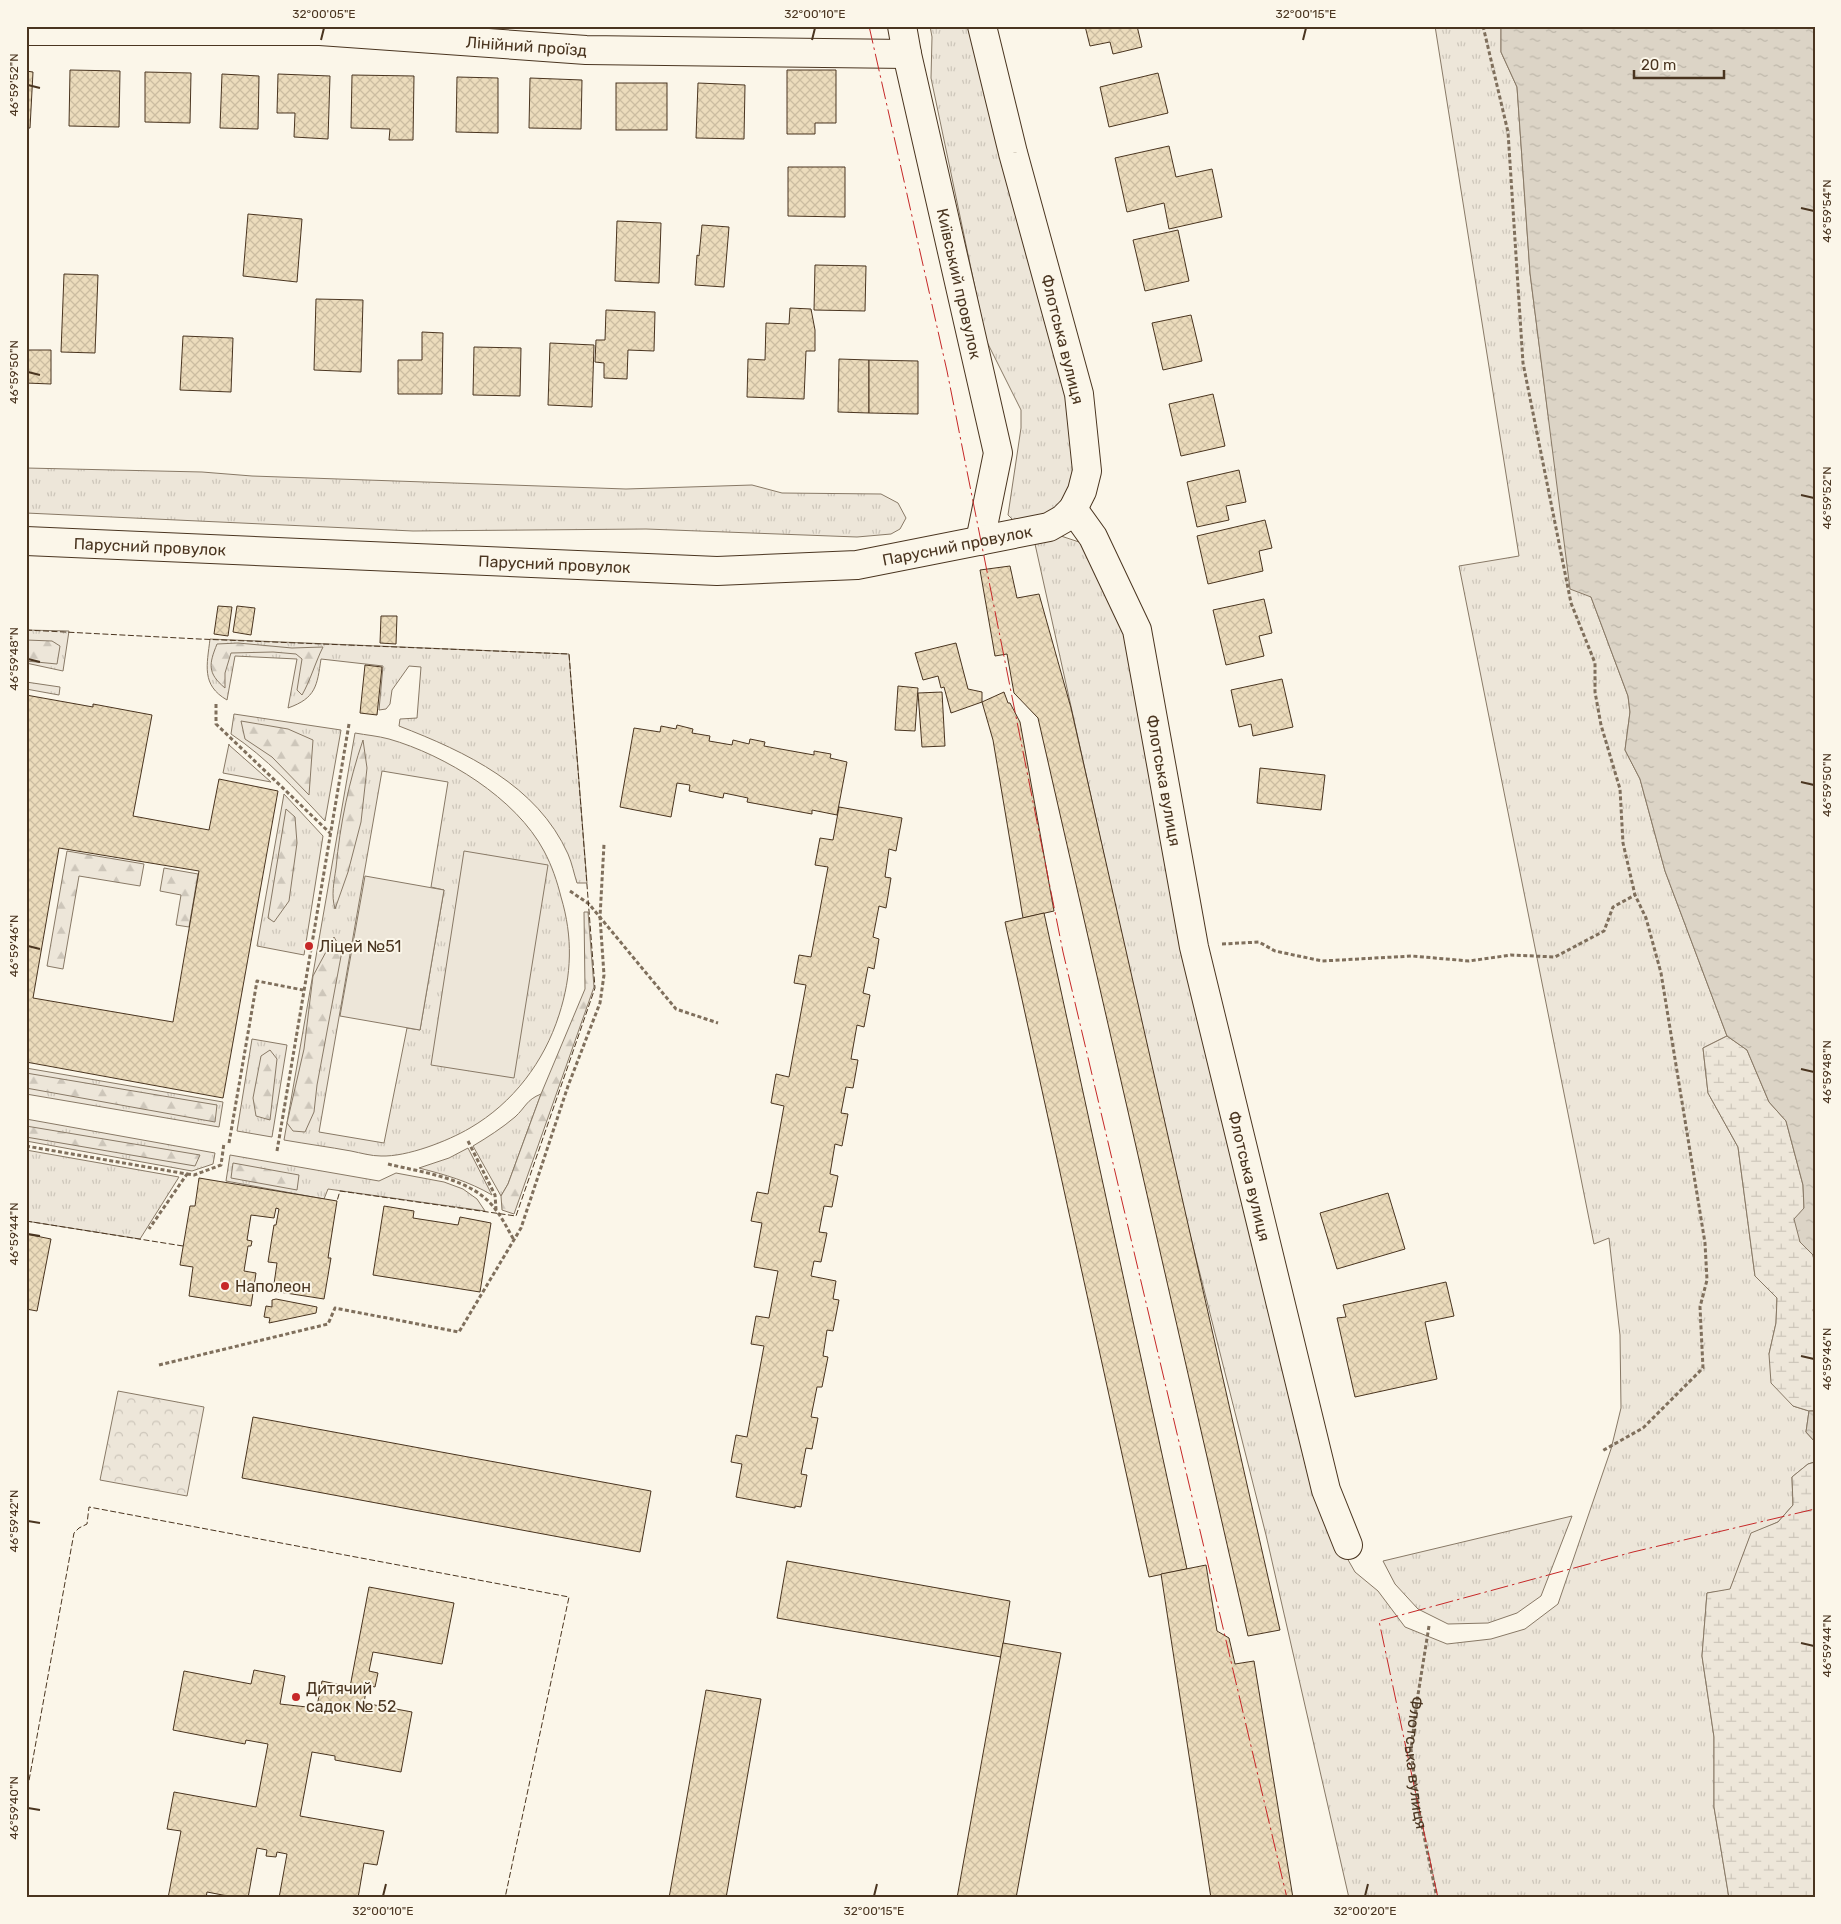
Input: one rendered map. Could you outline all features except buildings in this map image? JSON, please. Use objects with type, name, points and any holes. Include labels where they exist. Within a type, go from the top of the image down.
[{"type":"street","name":"Київський провулок","points":[[902,26],[998,454],[980,541]]},
{"type":"street","name":"Флотська вулиця","points":[[982,26],[1013,153],[1079,394],[1087,472],[1082,491],[1073,510],[1094,537],[1137,630],[1194,947],[1326,1490],[1348,1545]]},
{"type":"street","name":"Лінійний проїзд","points":[[26,31],[320,31],[586,50],[907,54]]},
{"type":"street","name":"Парусний провулок","points":[[26,541],[717,571],[857,565],[1049,527],[1063,519],[1073,510]]},
{"type":"path","points":[[1483,26],[1508,132],[1522,363],[1571,603],[1595,663],[1595,692],[1601,725],[1620,789],[1623,843],[1635,895],[1646,918],[1661,973],[1705,1243],[1708,1280],[1700,1307],[1703,1368],[1643,1428],[1602,1451]]},
{"type":"path","points":[[216,704],[216,724],[330,833]]},
{"type":"path","points":[[277,1151],[349,724]]},
{"type":"path","points":[[160,1365],[328,1324],[335,1308],[460,1332],[520,1228],[568,1086],[600,1003],[604,975],[600,918],[604,844]]},
{"type":"path","points":[[570,892],[589,904],[676,1009],[718,1023]]},
{"type":"path","points":[[1194,947],[1260,942],[1275,951],[1322,961],[1412,956],[1469,961],[1511,955],[1555,957],[1604,931],[1613,906],[1635,895]]},
{"type":"path","points":[[230,1143],[257,981],[303,990]]},
{"type":"path","points":[[468,1141],[495,1195],[496,1210]]},
{"type":"path","points":[[26,1146],[194,1175],[221,1165],[224,1143]]},
{"type":"path","points":[[388,1164],[452,1180],[478,1193],[496,1210],[514,1240]]},
{"type":"path","points":[[149,1229],[187,1174]]},
{"type":"path","name":"Флотська вулиця","points":[[1429,1626],[1416,1701],[1412,1749],[1418,1808],[1436,1898]]},
{"type":"green space","points":[[930,26],[973,26],[1075,425],[1072,495],[1053,513],[1013,520],[1008,515],[1021,428],[1021,410],[986,340],[931,78],[932,37]]},
{"type":"green space","points":[[1435,26],[1501,26],[1501,52],[1517,87],[1530,273],[1548,414],[1591,597],[1628,696],[1630,712],[1625,750],[1640,779],[1665,871],[1727,1036],[1703,1048],[1708,1093],[1738,1147],[1755,1276],[1777,1298],[1776,1323],[1769,1354],[1793,1406],[1809,1411],[1806,1432],[1815,1442],[1815,1462],[1808,1464],[1792,1477],[1793,1505],[1778,1522],[1751,1534],[1730,1590],[1707,1593],[1702,1656],[1714,1737],[1714,1807],[1729,1898],[1349,1898],[1266,1535],[1174,1171],[1035,544],[1061,536],[1088,545],[1114,593],[1343,1551],[1355,1572],[1378,1591],[1405,1627],[1447,1644],[1491,1639],[1525,1629],[1558,1604],[1611,1449],[1621,1408],[1620,1335],[1609,1238],[1594,1244],[1459,566],[1519,556]]},
{"type":"green space","points":[[26,468],[202,472],[252,476],[626,489],[752,485],[782,493],[881,494],[898,503],[906,518],[900,529],[891,534],[857,537],[646,529],[413,531],[26,513]]},
{"type":"green space","points":[[26,630],[69,631],[63,671],[26,663]]},
{"type":"green space","points":[[210,639],[569,654],[587,883],[577,883],[571,861],[555,830],[519,790],[474,760],[449,747],[399,726],[400,719],[417,718],[421,667],[409,666],[392,690],[390,704],[386,709],[379,710],[383,666],[321,659],[314,690],[304,700],[288,708],[297,659],[235,656],[227,700],[213,688],[209,681],[207,666]]},
{"type":"green space","points":[[26,640],[52,641],[60,646],[57,664],[26,661]]},
{"type":"green space","points":[[238,643],[292,648],[323,647],[302,695],[297,690],[302,659],[296,654],[273,652],[231,653],[225,673],[225,688],[212,673],[212,657],[217,644]]},
{"type":"green space","points":[[26,682],[60,687],[59,695],[26,689]]},
{"type":"green space","points":[[234,714],[341,730],[325,821],[269,764],[231,734]]},
{"type":"green space","points":[[241,721],[288,729],[313,740],[309,795],[272,757],[245,739]]},
{"type":"green space","points":[[355,733],[389,739],[433,756],[477,781],[516,813],[532,832],[552,868],[568,927],[569,971],[563,1000],[553,1032],[545,1049],[525,1080],[513,1094],[486,1118],[461,1133],[415,1151],[391,1156],[374,1156],[284,1140]],"holes":[[[382,771],[448,782],[431,887],[444,890],[420,1030],[407,1028],[384,1143],[319,1132]]]},
{"type":"green space","points":[[363,740],[367,768],[361,822],[348,872],[335,909],[333,888],[343,819],[353,771]]},
{"type":"green space","points":[[229,745],[271,782],[223,773]]},
{"type":"green space","points":[[284,794],[323,836],[304,955],[257,946]]},
{"type":"green space","points":[[286,809],[295,817],[297,843],[289,901],[274,922],[268,918]]},
{"type":"green space","points":[[67,851],[144,864],[140,886],[79,876],[63,969],[47,966]]},
{"type":"green space","points":[[464,851],[548,865],[514,1078],[431,1065]]},
{"type":"green space","points":[[164,868],[198,874],[189,927],[176,925],[181,895],[160,891]]},
{"type":"green space","points":[[365,876],[444,890],[420,1030],[340,1016]]},
{"type":"green space","points":[[584,912],[588,912],[594,987],[514,1214],[502,1210],[501,1196],[508,1184],[541,1094],[585,989]]},
{"type":"green space","points":[[334,937],[342,951],[317,1085],[314,1112],[305,1132],[293,1131],[287,1123],[304,1049],[313,976]]},
{"type":"green space","points":[[1727,1036],[1747,1050],[1769,1102],[1786,1121],[1803,1185],[1804,1208],[1800,1242],[1813,1255],[1815,1266],[1815,1305],[1813,1310],[1815,1317],[1815,1411],[1793,1406],[1771,1383],[1769,1354],[1776,1323],[1777,1298],[1755,1276],[1738,1147],[1708,1093],[1703,1048]]},
{"type":"green space","points":[[252,1039],[287,1045],[272,1137],[237,1131]]},
{"type":"green space","points":[[270,1050],[277,1059],[270,1120],[256,1116],[253,1098],[261,1056]]},
{"type":"green space","points":[[26,1068],[223,1102],[219,1127],[26,1094]]},
{"type":"green space","points":[[26,1073],[217,1105],[215,1122],[26,1088]]},
{"type":"green space","points":[[541,1094],[508,1184],[501,1196],[473,1146],[505,1125],[529,1101]]},
{"type":"green space","points":[[26,1119],[215,1153],[213,1164],[192,1171],[26,1141]]},
{"type":"green space","points":[[26,1126],[200,1155],[195,1166],[26,1137]]},
{"type":"green space","points":[[468,1148],[492,1195],[457,1179],[419,1168],[449,1158]]},
{"type":"green space","points":[[26,1150],[179,1177],[140,1239],[26,1221]]},
{"type":"green space","points":[[230,1155],[379,1181],[396,1173],[444,1182],[463,1189],[477,1199],[485,1211],[328,1189],[324,1199],[226,1181]]},
{"type":"green space","points":[[233,1163],[299,1175],[297,1190],[231,1178]]},
{"type":"green space","points":[[118,1391],[204,1407],[187,1496],[100,1480]]},
{"type":"green space","points":[[1815,1462],[1815,1898],[1729,1898],[1714,1807],[1714,1737],[1702,1656],[1707,1593],[1730,1589],[1751,1533],[1778,1522],[1793,1505],[1792,1477],[1808,1464]]},
{"type":"green space","points":[[1572,1516],[1541,1596],[1517,1613],[1488,1623],[1448,1624],[1418,1609],[1395,1584],[1383,1561]]},
{"type":"water","points":[[1501,26],[1815,26],[1815,1266],[1813,1255],[1800,1242],[1794,1219],[1804,1208],[1803,1185],[1786,1121],[1769,1102],[1747,1050],[1727,1036],[1665,871],[1640,779],[1625,750],[1630,712],[1628,696],[1591,597],[1570,589],[1530,273],[1517,87],[1501,52]]},
{"type":"water","points":[[1809,1411],[1815,1411],[1815,1442],[1806,1432]]},
{"type":"fence","points":[[26,630],[569,654],[595,988],[516,1216],[340,1191],[337,1201]]},
{"type":"fence","points":[[26,1221],[183,1246]]},
{"type":"fence","points":[[26,1797],[74,1533],[87,1524],[89,1507],[569,1597],[505,1898]]},
{"type":"power","points":[[869,26],[947,371],[1063,952],[1287,1898]]},
{"type":"power","points":[[1438,1898],[1379,1621],[1633,1552],[1815,1509]]},
{"type":"place","name":"Ліцей №51","points":[[309,946]]},
{"type":"place","name":"Наполеон","points":[[225,1286]]},
{"type":"place","name":"Дитячий садок № 52","points":[[296,1697]]}]
